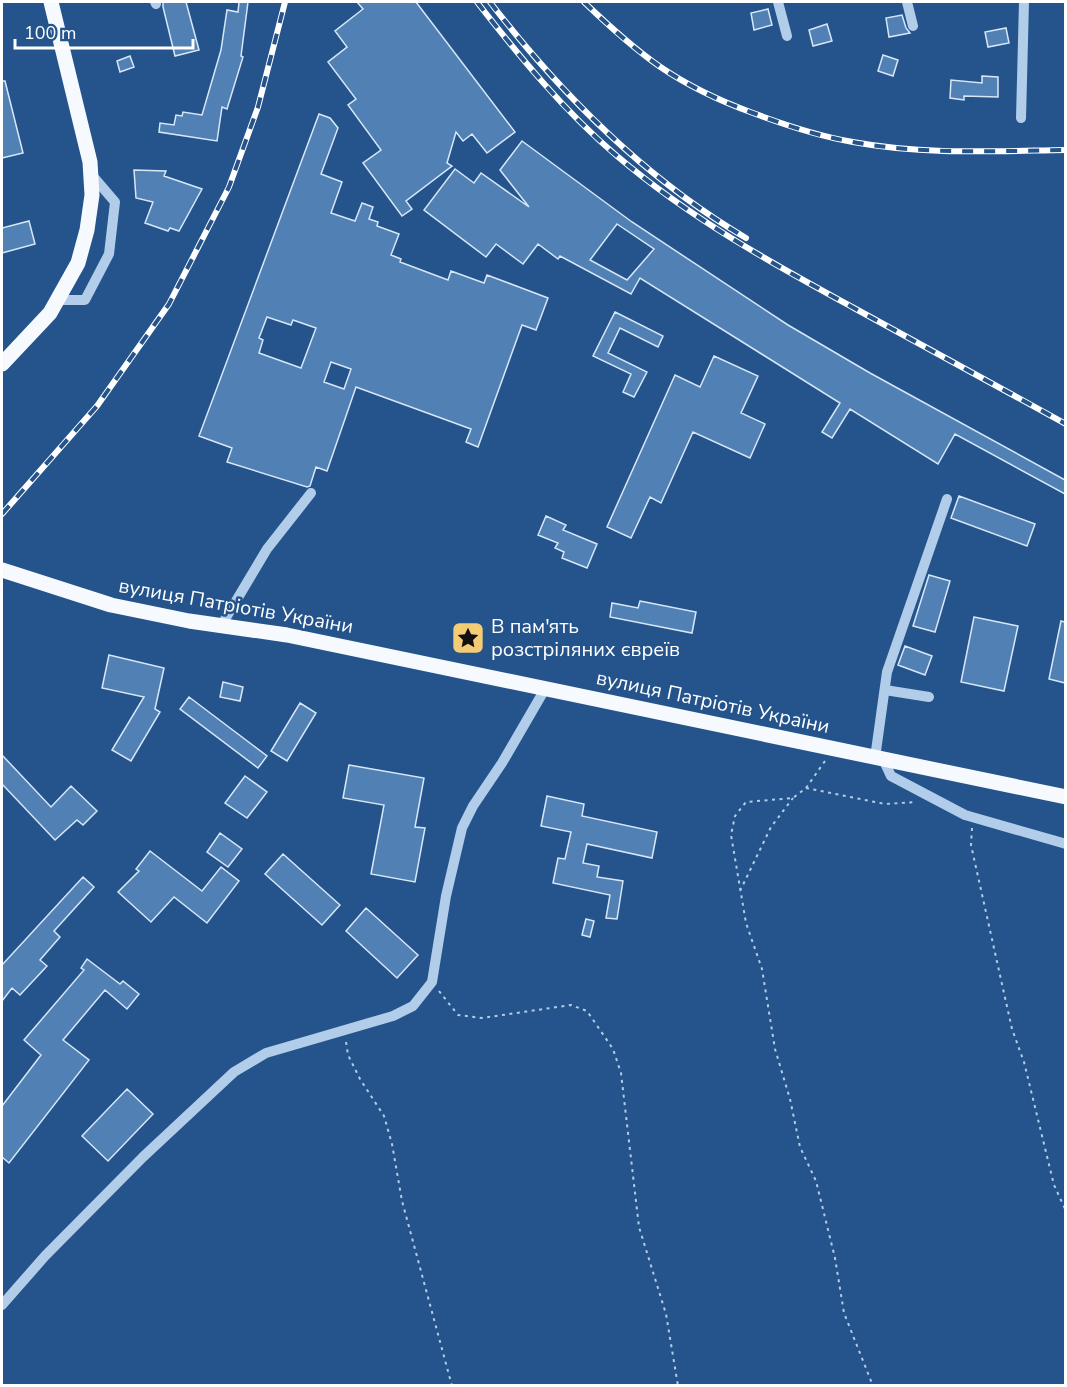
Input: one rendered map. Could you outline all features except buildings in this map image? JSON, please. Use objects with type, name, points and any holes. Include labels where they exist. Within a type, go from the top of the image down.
[{"type":"main road","points":[[2,364],[50,313],[78,263],[87,230],[92,195],[90,162],[51,2]]},
{"type":"main road","name":"вулиця Патріотів України","points":[[2,570],[111,605],[189,621],[287,635],[1065,797]]},
{"type":"street","points":[[778,2],[787,36]]},
{"type":"street","points":[[907,2],[913,26]]},
{"type":"street","points":[[1021,118],[1024,2]]},
{"type":"street","points":[[57,300],[85,300],[109,254],[115,202],[91,174]]},
{"type":"street","points":[[221,626],[267,549],[311,493]]},
{"type":"street","points":[[947,499],[886,672],[879,758],[891,776],[965,815],[1065,844]]},
{"type":"street","points":[[2,1305],[45,1256],[143,1156],[234,1072],[266,1053],[393,1016],[413,1006],[432,982],[446,896],[462,828],[473,806],[502,763],[545,689]]},
{"type":"street","points":[[885,690],[929,697]]},
{"type":"path","points":[[740,891],[771,827],[793,798],[806,788],[833,749]]},
{"type":"path","points":[[806,788],[885,804],[908,803],[932,797]]},
{"type":"path","points":[[793,798],[746,802],[735,816],[731,835],[746,923],[762,969],[775,1049],[790,1099],[800,1147],[816,1181],[835,1258],[844,1313],[873,1386]]},
{"type":"path","points":[[972,816],[971,845],[1012,1029],[1024,1062],[1054,1185],[1065,1211]]},
{"type":"path","points":[[432,982],[458,1015],[482,1018],[571,1005],[587,1011],[613,1049],[621,1073],[639,1227],[666,1314],[678,1386]]},
{"type":"path","points":[[345,1030],[348,1055],[360,1079],[384,1116],[392,1144],[402,1202],[452,1386]]},
{"type":"railway","points":[[2,514],[97,406],[169,304],[229,187],[258,107],[285,2]]},
{"type":"railway","points":[[477,2],[560,102],[597,139],[673,200],[792,274],[1066,424]]},
{"type":"railway","points":[[490,2],[545,69],[607,132],[674,189],[709,215],[746,238]]},
{"type":"railway","points":[[584,2],[639,51],[681,80],[728,103],[802,130],[853,142],[906,149],[1066,150]]},
{"type":"place","name":"В пам'ять розстріляних євреїв","points":[[468,638]]}]
